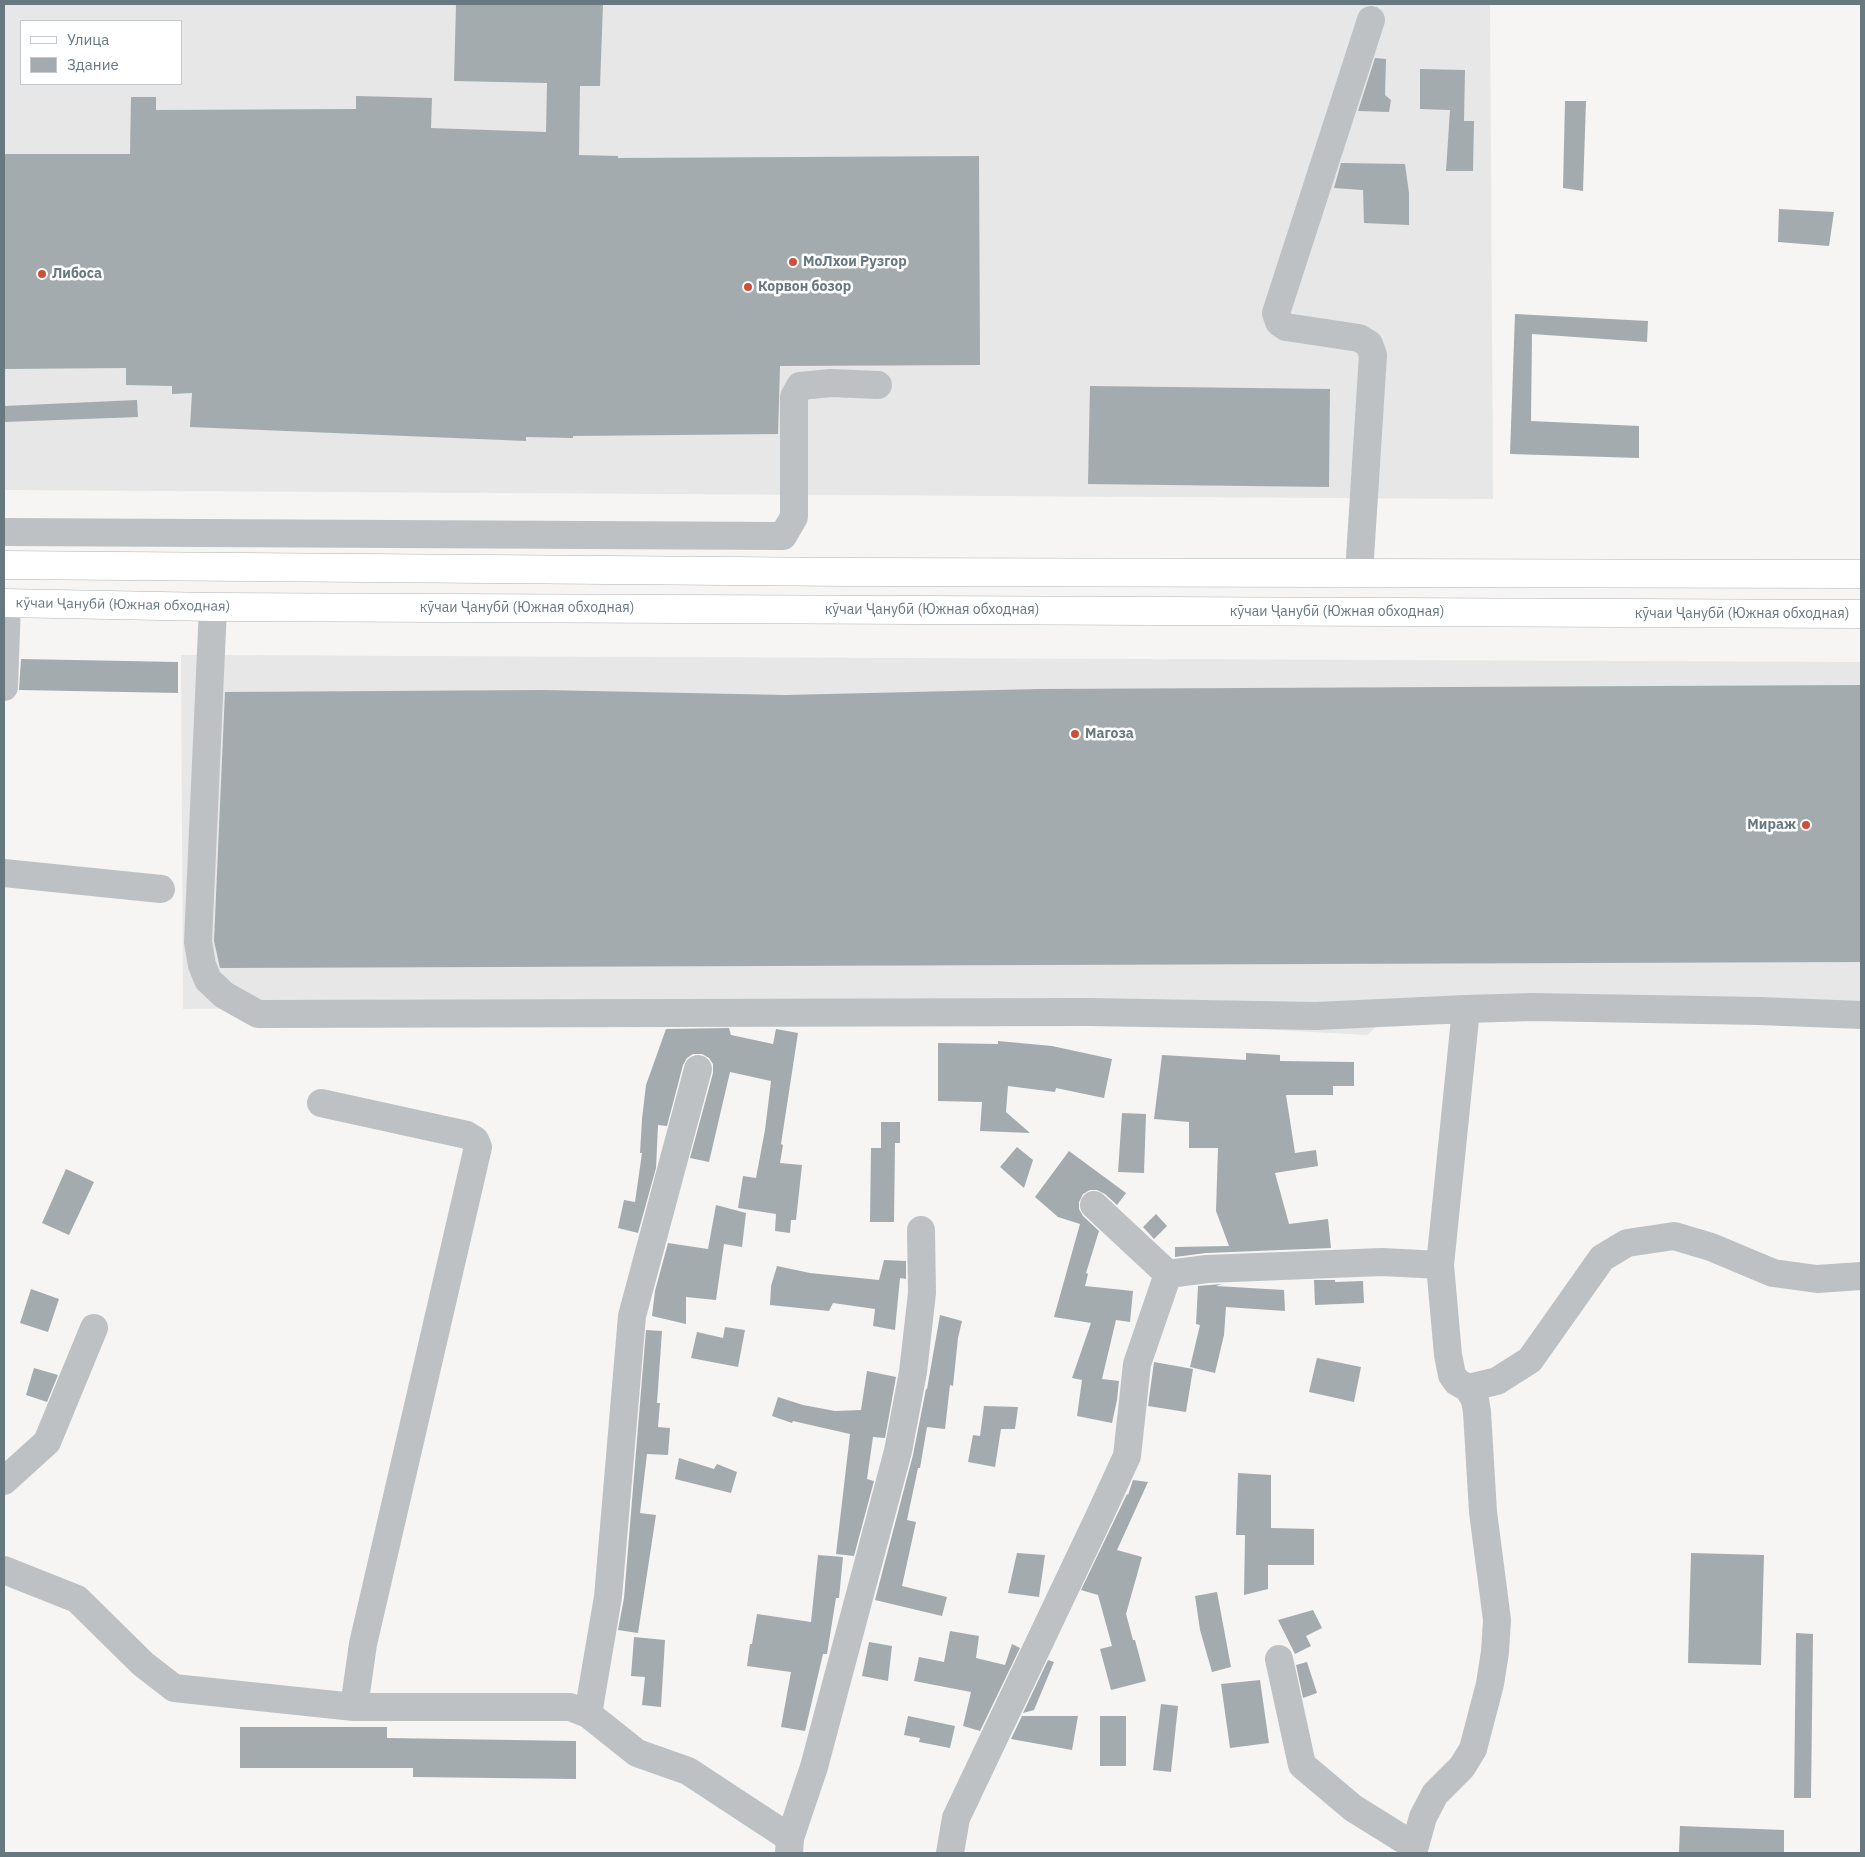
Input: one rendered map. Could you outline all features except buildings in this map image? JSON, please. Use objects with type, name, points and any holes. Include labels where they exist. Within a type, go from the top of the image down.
[{"type":"main road","points":[[4,565],[848,572],[1861,574]]},
{"type":"main road","name":"кӯчаи Ҷанубӣ (Южная обходная)","points":[[5,603],[213,607],[1861,614]]},
{"type":"street","points":[[1360,573],[1373,356],[1368,344],[1360,338],[1286,327],[1279,322],[1276,313],[1371,20]]},
{"type":"street","points":[[4,532],[783,536],[794,517],[794,397],[800,386],[831,383],[878,385]]},
{"type":"street","points":[[4,687],[5,603]]},
{"type":"street","points":[[213,607],[198,942],[202,965],[208,980],[224,994],[258,1014],[1088,1012],[1316,1016],[1533,1007],[1759,1010],[1861,1015]]},
{"type":"street","points":[[4,873],[161,889]]},
{"type":"street","points":[[1280,1659],[1302,1765],[1353,1808],[1414,1850],[1423,1817],[1435,1794],[1462,1767],[1473,1749],[1490,1684],[1497,1620],[1483,1512],[1477,1412],[1475,1400],[1468,1388],[1457,1382],[1452,1374],[1448,1356],[1440,1265],[1466,1009]]},
{"type":"street","points":[[588,1714],[608,1597],[632,1316],[698,1069]]},
{"type":"street","points":[[321,1102],[467,1135],[475,1140],[478,1147],[363,1644],[354,1707]]},
{"type":"street","points":[[1094,1205],[1168,1274]]},
{"type":"street","points":[[4,1570],[78,1599],[143,1664],[174,1688],[354,1707],[570,1707],[588,1714],[637,1753],[688,1772],[789,1846],[814,1767],[898,1451],[913,1372],[922,1293],[921,1230]]},
{"type":"street","points":[[1468,1388],[1497,1381],[1530,1360],[1602,1258],[1627,1244],[1674,1236],[1711,1247],[1773,1273],[1817,1279],[1861,1276]]},
{"type":"street","points":[[1168,1274],[1207,1269],[1382,1262],[1440,1265]]},
{"type":"street","points":[[950,1853],[956,1818],[1100,1517],[1127,1456],[1137,1364],[1168,1274]]},
{"type":"street","points":[[4,1481],[48,1442],[94,1328]]},
{"type":"shaded area","name":"Корвон бозор","points":[[4,4],[1490,4],[1493,499],[4,490]]},
{"type":"shaded area","points":[[181,655],[1861,662],[1861,1003],[1406,1000],[1367,1035],[1152,1023],[435,1007],[183,1009]]},
{"type":"place","name":"МоЛхои Рузгор","points":[[793,262]]},
{"type":"place","name":"Либоса","points":[[42,274]]},
{"type":"place","name":"Корвон бозор","points":[[748,287]]},
{"type":"place","name":"Магоза","points":[[1075,734]]},
{"type":"place","name":"Мираж","points":[[1806,825]]}]
